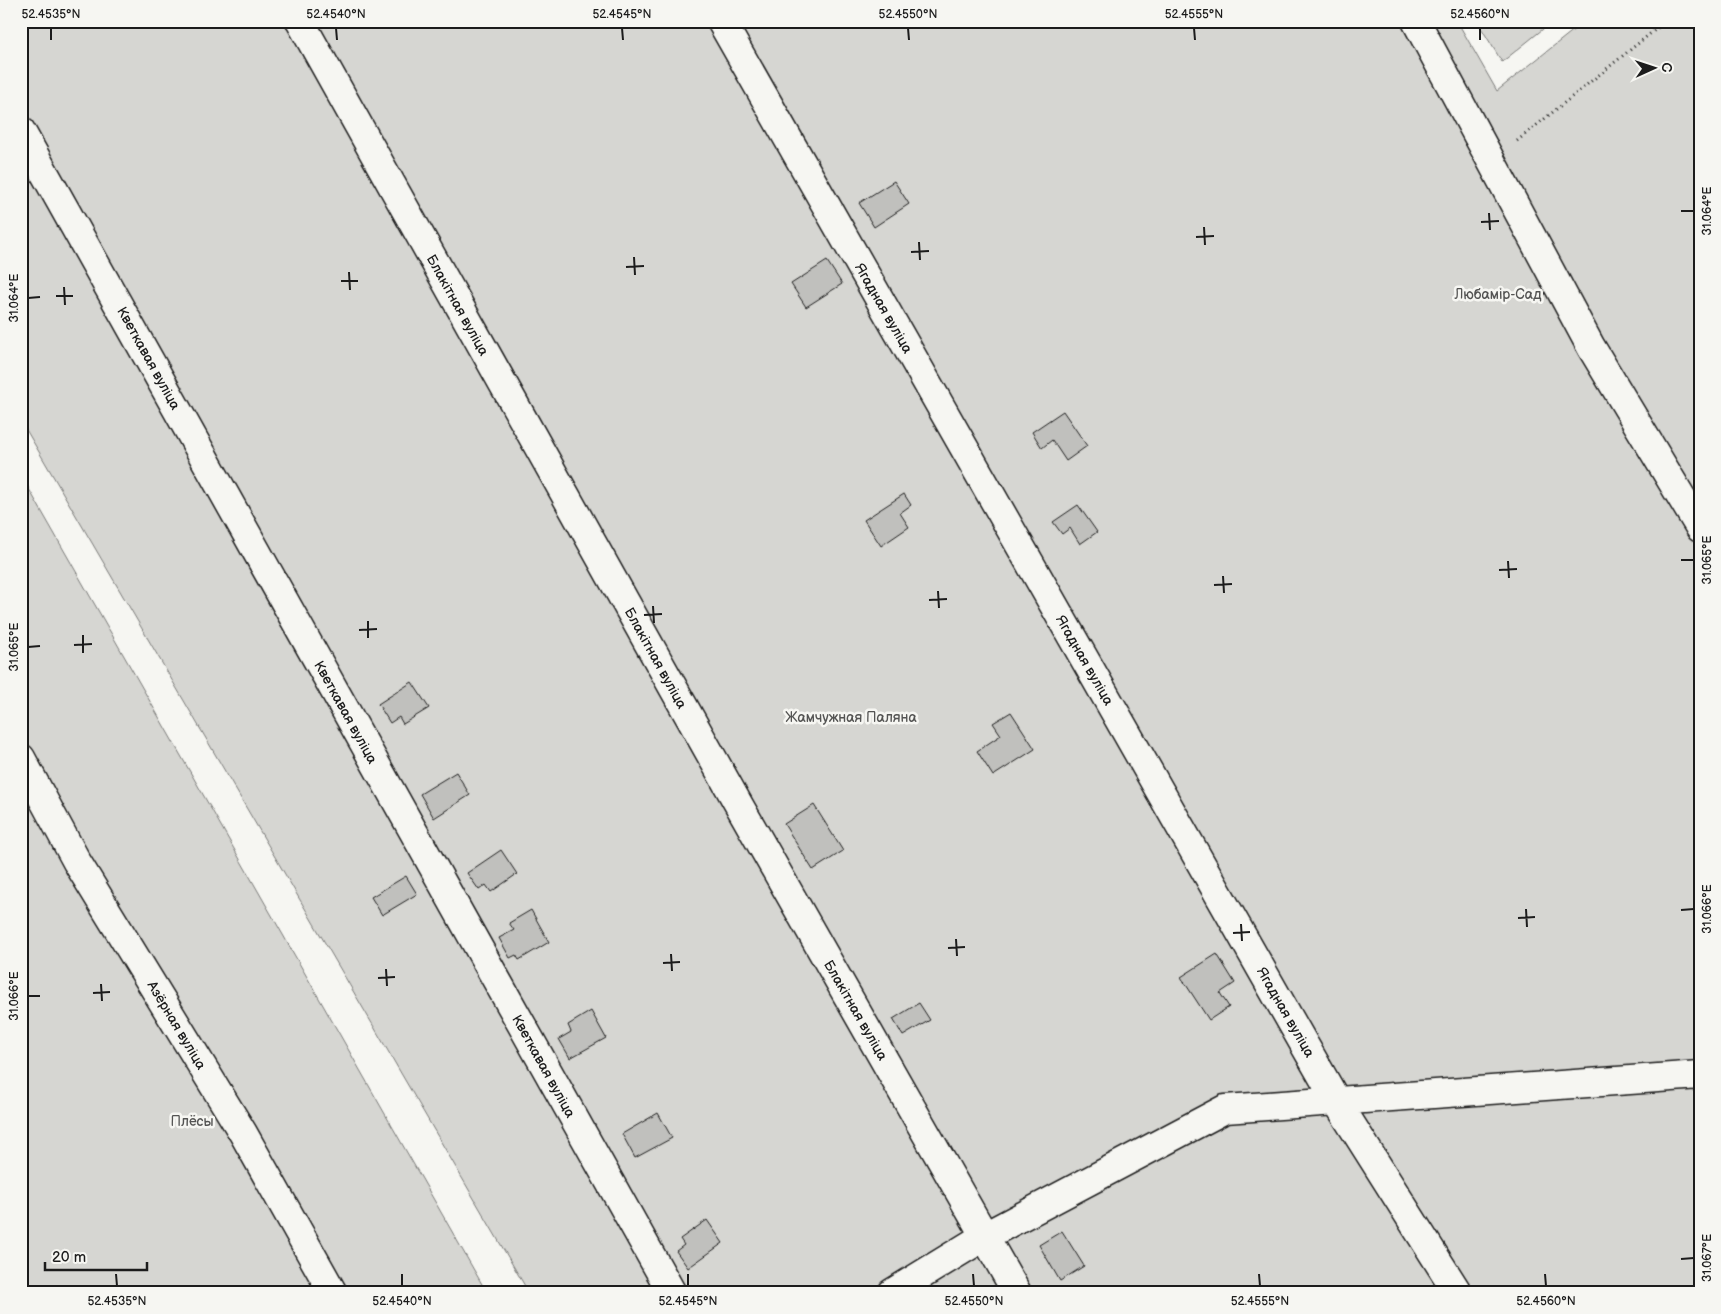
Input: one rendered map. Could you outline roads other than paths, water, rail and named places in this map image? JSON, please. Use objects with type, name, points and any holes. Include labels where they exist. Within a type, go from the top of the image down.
[{"type":"street","name":"Блакітная вуліца","points":[[300,21],[696,730],[1017,1293]]},
{"type":"street","name":"Ягадная вуліца","points":[[721,21],[1337,1102],[1458,1293]]},
{"type":"street","points":[[1416,21],[1591,347],[1700,528]]},
{"type":"street","name":"Кветкавая вуліца","points":[[21,131],[672,1293]]},
{"type":"street","name":"Азёрная вуліца","points":[[21,758],[77,862],[243,1134],[333,1293]]},
{"type":"street","points":[[892,1293],[985,1236],[1226,1109],[1700,1075]]},
{"type":"park label","name":"Любамір-Сад","points":[[1498,294]]},
{"type":"park label","name":"Жамчужная Паляна","points":[[851,717]]},
{"type":"park label","name":"Плёсы","points":[[192,1121]]}]
